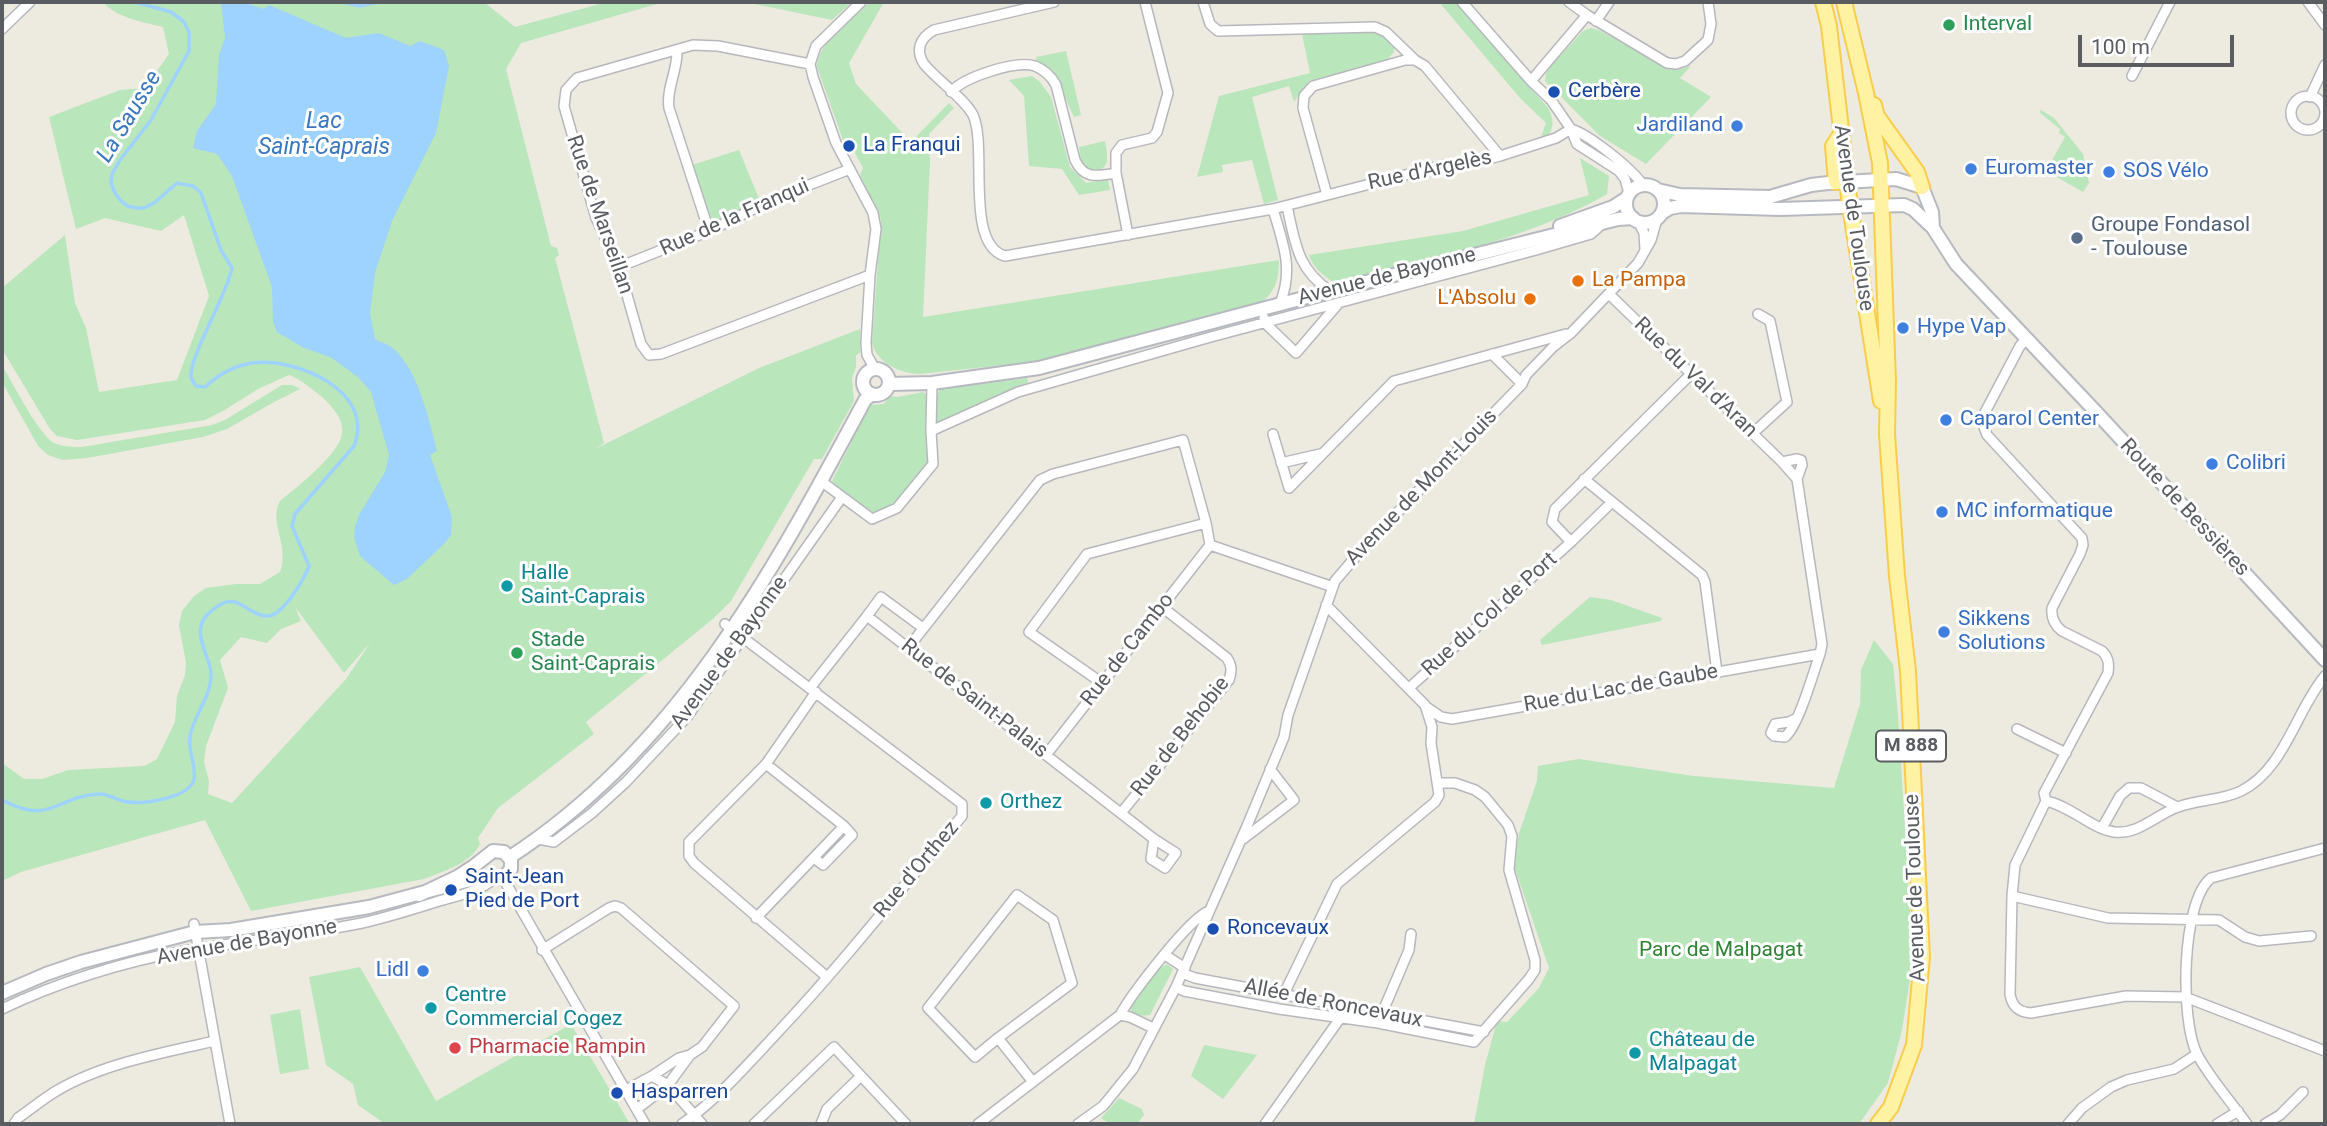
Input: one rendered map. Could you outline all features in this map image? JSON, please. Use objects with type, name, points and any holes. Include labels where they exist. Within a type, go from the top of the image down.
[{"type":"main road","name":"Avenue de Toulouse","points":[[1823,2],[1829,26],[1842,134],[1841,182],[1850,206],[1887,434]]},
{"type":"main road","name":"Avenue de Toulouse","points":[[1844,2],[1880,163],[1888,381],[1887,434],[1897,576],[1908,671],[1922,957],[1914,1045],[1891,1107],[1878,1124]]},
{"type":"main road","points":[[1866,93],[1872,96],[1877,116],[1917,172],[1922,187]]},
{"type":"street","points":[[2,29],[30,2]]},
{"type":"street","points":[[861,2],[822,39],[813,52],[810,64],[836,144],[873,213],[876,229],[866,343],[867,355],[875,369]]},
{"type":"street","name":"Rue d'Argelès","points":[[1054,2],[943,27],[929,33],[920,43],[921,59],[970,110],[975,122],[983,230],[987,242],[995,252],[1010,255],[1273,209],[1440,166],[1500,156],[1556,138],[1571,129]]},
{"type":"street","points":[[1128,235],[1115,157],[1118,148],[1126,143],[1148,139],[1160,128],[1168,87],[1144,2]]},
{"type":"street","points":[[1203,2],[1210,24],[1218,32],[1381,28],[1425,66],[1500,156]]},
{"type":"street","points":[[1462,2],[1531,82],[1551,100],[1571,129],[1577,144],[1619,171],[1625,179],[1628,211],[1644,233],[1646,252]]},
{"type":"street","points":[[1569,2],[1667,63],[1676,64],[1685,61],[1708,40],[1711,24],[1708,2]]},
{"type":"street","points":[[1531,82],[1609,2]]},
{"type":"street","points":[[2132,76],[2169,2]]},
{"type":"street","points":[[2308,2],[2325,25]]},
{"type":"street","name":"Rue de Marseillan","points":[[810,64],[718,46],[693,45],[583,76],[572,82],[565,95],[564,106],[596,218],[619,267],[641,345],[646,353],[655,356],[870,275]]},
{"type":"street","points":[[677,50],[676,72],[668,96],[669,108],[709,231]]},
{"type":"street","points":[[1327,195],[1303,108],[1304,96],[1313,86],[1415,60]]},
{"type":"street","points":[[951,92],[961,83],[981,74],[1027,65],[1044,70],[1058,90],[1078,166],[1090,176],[1116,173]]},
{"type":"street","points":[[2310,97],[2325,65]]},
{"type":"street","points":[[1571,129],[1580,132],[1618,159],[1643,185],[1658,190],[1664,198],[1659,216]]},
{"type":"street","name":"Rue de la Franqui","points":[[619,267],[709,231],[776,198],[850,169]]},
{"type":"street","points":[[1658,190],[1680,195],[1770,197],[1811,185],[1841,182],[1899,179],[1922,187]]},
{"type":"street","points":[[1628,195],[1643,185]]},
{"type":"street","name":"Route de Bessières","points":[[1922,187],[1932,212],[1933,229]]},
{"type":"street","name":"Avenue de Bayonne","points":[[931,431],[1018,392],[1263,316],[1280,304],[1511,245],[1538,241],[1613,207],[1628,195]]},
{"type":"street","points":[[1635,220],[1647,223],[1670,208],[1681,206],[1780,209],[1880,205]]},
{"type":"street","name":"Route de Bessières","points":[[1880,205],[1904,205],[1913,209],[1933,229],[1956,264],[2325,660]]},
{"type":"street","points":[[1287,206],[1300,259],[1312,277],[1330,291]]},
{"type":"street","points":[[1273,209],[1287,261],[1287,284],[1280,304]]},
{"type":"street","name":"Avenue de Mont-Louis","points":[[1078,1124],[1103,1107],[1118,1090],[1133,1069],[1176,987],[1284,737],[1288,715],[1335,581],[1364,547],[1522,384],[1526,375],[1571,333],[1638,263],[1646,252],[1659,216]]},
{"type":"street","name":"Avenue de Bayonne","points":[[889,384],[932,383],[1039,368],[1263,316],[1338,304],[1538,241],[1625,218],[1635,220]]},
{"type":"street","name":"Rue du Val d'Aran","points":[[1609,294],[1797,479],[1822,643],[1797,718]]},
{"type":"street","name":"Avenue de Bayonne","points":[[1263,316],[1296,353],[1338,304]]},
{"type":"street","points":[[1752,434],[1787,402],[1770,320],[1758,314]]},
{"type":"street","points":[[1273,434],[1289,488],[1394,381],[1571,333]]},
{"type":"street","points":[[2026,339],[2001,381],[1982,422],[1987,435],[2082,538],[2080,554],[2052,608],[2051,615],[2062,631],[2102,651],[2109,664],[2108,673],[2045,793],[2046,801],[2015,865],[2010,994],[2015,1008],[2023,1013],[2031,1013],[2126,996],[2185,997],[2325,1051]]},
{"type":"street","points":[[1492,354],[1522,384]]},
{"type":"street","points":[[880,369],[887,375],[889,384],[883,393],[872,394],[865,387],[864,378],[870,370],[880,369]]},
{"type":"street","name":"Rue du Col de Port","points":[[1571,541],[1552,522],[1555,509],[1691,374]]},
{"type":"street","points":[[821,481],[872,519],[897,508],[933,464],[932,383]]},
{"type":"street","name":"Avenue de Bayonne","points":[[510,858],[580,805],[652,735],[681,701],[728,626],[777,560],[864,400],[872,394]]},
{"type":"street","points":[[908,648],[1040,480],[1053,474],[1183,440],[1210,545],[1332,587]]},
{"type":"street","points":[[1281,463],[1322,454]]},
{"type":"street","name":"Rue du Val d'Aran","points":[[1782,462],[1801,460],[1800,475],[1797,479]]},
{"type":"street","points":[[1584,479],[1702,575],[1717,672]]},
{"type":"street","name":"Avenue de Bayonne","points":[[538,839],[554,842],[593,813],[649,759],[687,716],[842,497]]},
{"type":"street","name":"Rue du Col de Port","points":[[1409,688],[1612,502]]},
{"type":"street","points":[[1102,683],[1029,632],[1087,554],[1206,523]]},
{"type":"street","name":"Rue de Cambo","points":[[1046,755],[1210,545]]},
{"type":"street","points":[[827,977],[694,863],[688,849],[689,842],[766,764],[813,690],[881,597],[923,628]]},
{"type":"street","points":[[1283,996],[1337,884],[1435,802],[1439,795],[1431,743],[1432,727],[1424,705],[1326,605]]},
{"type":"street","name":"Rue de Behobie","points":[[1121,813],[1232,673],[1227,658],[1162,607]]},
{"type":"street","name":"Rue de Saint-Palais","points":[[867,616],[1154,839]]},
{"type":"street","name":"Rue d'Orthez","points":[[682,1124],[745,1069],[827,977],[962,816],[962,804],[728,626]]},
{"type":"street","name":"Rue du Lac de Gaube","points":[[1424,705],[1441,717],[1452,719],[1820,654]]},
{"type":"street","points":[[2046,801],[2056,803],[2102,828],[2122,832],[2134,830],[2177,807],[2240,792],[2259,778],[2292,735],[2311,696],[2325,676]]},
{"type":"street","points":[[2017,729],[2066,753]]},
{"type":"street","points":[[756,918],[844,826],[766,764]]},
{"type":"street","name":"Avenue de Mont-Louis","points":[[1239,842],[1294,800],[1270,769]]},
{"type":"street","points":[[1437,783],[1455,783],[1475,790],[1485,797],[1508,825],[1512,836],[1509,870],[1535,960],[1535,970],[1484,1032]]},
{"type":"street","points":[[2102,828],[2120,796],[2129,788],[2141,788],[2177,807]]},
{"type":"street","points":[[2248,1124],[2197,1054],[2190,1029],[2185,997],[2192,918],[2201,889],[2211,878],[2325,848]]},
{"type":"street","points":[[495,878],[511,869],[510,858],[495,850],[484,858],[483,870],[495,878],[542,950],[645,1124]]},
{"type":"street","name":"Avenue de Bayonne","points":[[419,895],[457,877],[484,858]]},
{"type":"street","name":"Avenue de Bayonne","points":[[2,993],[81,962],[194,928],[250,927],[369,907],[466,881],[495,878]]},
{"type":"street","name":"Avenue de Bayonne","points":[[2,1009],[27,997],[100,972],[197,949],[397,915],[460,895],[495,878]]},
{"type":"street","points":[[1017,895],[1053,920],[1072,983],[998,1038],[975,1057],[928,1008],[1017,895]]},
{"type":"street","points":[[2012,896],[2108,918],[2219,920],[2245,937],[2259,940],[2311,936]]},
{"type":"street","points":[[542,950],[615,906],[621,908],[734,1006],[702,1047],[626,1090]]},
{"type":"street","points":[[978,1124],[1120,1015],[1128,1000],[1162,957],[1194,921],[1209,911]]},
{"type":"street","points":[[194,928],[230,1124]]},
{"type":"street","points":[[1378,1023],[1409,950],[1411,934]]},
{"type":"street","name":"Allée de Roncevaux","points":[[1162,957],[1195,978],[1484,1032]]},
{"type":"street","name":"Allée de Roncevaux","points":[[1176,987],[1184,991],[1279,1009],[1378,1023],[1474,1042],[1484,1032]]},
{"type":"street","points":[[1120,1015],[1153,1028]]},
{"type":"street","points":[[1265,1124],[1341,1017]]},
{"type":"street","points":[[998,1038],[1033,1082]]},
{"type":"street","points":[[14,1124],[18,1118],[60,1089],[101,1072],[160,1053],[215,1041]]},
{"type":"street","points":[[754,1124],[834,1047],[905,1124]]},
{"type":"street","points":[[2068,1124],[2082,1108],[2111,1087],[2127,1080],[2174,1069],[2197,1054]]},
{"type":"street","points":[[637,1109],[668,1085],[690,1055]]},
{"type":"street","points":[[652,1076],[668,1085],[702,1124]]},
{"type":"street","points":[[821,1124],[827,1110],[861,1076]]},
{"type":"street","points":[[2265,1124],[2280,1115],[2303,1092]]},
{"type":"street","points":[[2217,1124],[2238,1111]]},
{"type":"green space","points":[[103,2],[484,2],[515,27],[607,2],[664,2],[521,43],[506,69],[551,246],[557,248],[559,255],[555,258],[604,443],[595,449],[759,368],[860,329],[860,353],[856,355],[852,378],[854,401],[822,459],[814,459],[731,601],[714,618],[586,722],[594,734],[498,808],[478,838],[480,844],[470,857],[424,879],[251,911],[205,820],[21,872],[2,881],[2,763],[24,779],[42,779],[68,770],[144,766],[157,759],[175,722],[177,696],[185,675],[186,663],[179,625],[182,611],[194,596],[206,588],[260,584],[280,572],[283,552],[276,517],[280,501],[323,463],[337,446],[342,432],[340,420],[330,405],[306,384],[289,375],[258,389],[205,420],[77,440],[57,436],[50,429],[2,349],[2,288],[65,235],[75,303],[86,328],[99,392],[177,380],[209,296],[184,215],[161,231],[105,218],[76,229],[49,117],[120,90],[145,88],[169,54],[163,27],[131,19]],"holes":[[[295,607],[344,673],[370,643],[346,679],[232,803],[208,794],[209,781],[204,762],[206,746],[228,688],[220,660],[241,637],[267,643],[281,629],[301,621]]]},
{"type":"green space","points":[[745,2],[838,3],[852,2],[832,20]]},
{"type":"green space","points":[[870,2],[884,2],[849,63],[856,84],[911,142],[949,103],[954,108],[929,134],[923,317],[1279,260],[1274,289],[1262,302],[1042,361],[920,374],[905,372],[884,362],[872,343],[881,219],[860,175],[863,168],[848,140],[843,140],[817,67],[829,40]]},
{"type":"green space","points":[[1439,2],[1455,2],[1549,109],[1552,123],[1547,137],[1541,137],[1546,123],[1520,98]]},
{"type":"green space","points":[[1591,28],[1669,69],[1691,66],[1680,78],[1711,97],[1646,164],[1600,136],[1545,81],[1550,67],[1583,31]]},
{"type":"green space","points":[[1381,33],[1394,46],[1394,52],[1386,61],[1309,81],[1294,102],[1289,86],[1252,97],[1278,200],[1264,204],[1252,160],[1222,165],[1223,172],[1197,177],[1219,96],[1310,73],[1302,34]]},
{"type":"green space","points":[[1066,51],[1081,115],[1074,117],[1059,87],[1050,74],[1037,63],[1036,57]]},
{"type":"green space","points":[[1032,76],[1051,97],[1070,167],[1086,183],[1108,179],[1110,190],[1079,195],[1062,169],[1029,166],[1024,96],[1009,80]]},
{"type":"green space","points":[[2041,110],[2054,118],[2083,154],[2089,183],[2083,192],[2046,171],[2065,137],[2059,133],[2060,129],[2039,112]]},
{"type":"green space","points":[[1105,141],[1107,162],[1102,169],[1091,172],[1082,165],[1079,147]]},
{"type":"green space","points":[[739,150],[760,201],[711,223],[692,165]]},
{"type":"green space","points":[[1580,158],[1609,176],[1607,194],[1542,225],[1439,257],[1334,283],[1322,274],[1309,255],[1463,231],[1589,195]]},
{"type":"green space","points":[[2,365],[41,430],[54,443],[72,447],[212,425],[225,420],[282,385],[292,385],[300,389],[227,429],[203,437],[63,460],[48,455],[38,446],[2,382]]},
{"type":"green space","points":[[1027,378],[1029,385],[937,423],[935,399],[940,389]]},
{"type":"green space","points":[[923,392],[928,396],[925,428],[928,465],[896,502],[870,513],[836,488],[832,481],[870,405],[884,404],[889,396]]},
{"type":"green space","points":[[1590,597],[1611,600],[1662,618],[1661,621],[1542,645],[1540,640]]},
{"type":"green space","name":"Parc de Malpagat","points":[[1874,640],[1893,664],[1913,960],[1902,1030],[1888,1083],[1859,1124],[1474,1124],[1485,1065],[1497,1021],[1507,1022],[1539,988],[1549,968],[1514,866],[1519,833],[1537,781],[1538,766],[1579,759],[1694,776],[1834,788],[1860,704],[1861,670]]},
{"type":"green space","points":[[1167,964],[1173,969],[1150,1015],[1135,1014],[1130,1007],[1154,972]]},
{"type":"green space","points":[[360,967],[436,1101],[571,1024],[630,1124],[385,1124],[358,1105],[353,1084],[326,1065],[309,977]]},
{"type":"green space","points":[[300,1009],[309,1069],[280,1074],[270,1015]]},
{"type":"green space","points":[[1204,1045],[1257,1055],[1223,1099],[1191,1076]]},
{"type":"green space","points":[[1119,1098],[1142,1109],[1144,1115],[1137,1124],[1113,1123],[1101,1118]]},
{"type":"water","name":"Lac Saint-Caprais","points":[[221,2],[243,2],[263,9],[269,5],[346,38],[379,33],[410,46],[420,41],[444,50],[449,66],[436,133],[392,221],[375,273],[370,313],[375,339],[390,346],[399,355],[415,379],[437,451],[430,455],[452,517],[451,535],[444,544],[407,579],[394,585],[360,556],[354,537],[360,513],[385,472],[389,455],[371,392],[358,377],[332,358],[302,347],[277,332],[273,322],[272,287],[232,176],[217,154],[193,148],[197,131],[216,104],[219,55],[225,38]]},
{"type":"waterway","name":"La Sausse","points":[[2,800],[18,807],[43,810],[98,794],[128,802],[155,801],[176,795],[191,786],[195,774],[190,738],[208,692],[211,676],[200,635],[202,622],[210,612],[225,602],[237,603],[266,616],[279,611],[292,597],[309,566],[292,526],[295,514],[354,446],[358,426],[354,409],[343,394],[328,382],[290,366],[252,363],[227,371],[205,387],[196,386],[192,381],[196,355],[232,268],[221,250],[201,193],[193,186],[177,183],[154,203],[144,208],[136,208],[121,201],[111,183],[112,174],[120,160],[151,120],[189,51],[189,32],[184,22],[171,12],[135,2]]},
{"type":"waterway","name":"La Sausse","points":[[343,2],[360,6],[378,2]]},
{"type":"place","name":"Interval","points":[[1949,25]]},
{"type":"place","name":"Cerbère","points":[[1554,92]]},
{"type":"place","name":"Jardiland","points":[[1737,126]]},
{"type":"place","name":"La Franqui","points":[[849,146]]},
{"type":"place","name":"Euromaster","points":[[1971,169]]},
{"type":"place","name":"SOS Vélo","points":[[2109,172]]},
{"type":"place","name":"Groupe Fondasol - Toulouse","points":[[2077,238]]},
{"type":"place","name":"La Pampa","points":[[1578,281]]},
{"type":"place","name":"L'Absolu","points":[[1530,299]]},
{"type":"place","name":"Hype Vap","points":[[1903,328]]},
{"type":"place","name":"Caparol Center","points":[[1946,420]]},
{"type":"place","name":"Colibri","points":[[2212,464]]},
{"type":"place","name":"MC informatique","points":[[1942,512]]},
{"type":"place","name":"Halle Saint-Caprais","points":[[507,586]]},
{"type":"place","name":"Sikkens Solutions","points":[[1944,632]]},
{"type":"place","name":"Stade Saint-Caprais","points":[[517,653]]},
{"type":"place","name":"Orthez","points":[[986,803]]},
{"type":"place","name":"Saint-Jean Pied de Port","points":[[451,890]]},
{"type":"place","name":"Roncevaux","points":[[1213,929]]},
{"type":"place","name":"Lidl","points":[[423,971]]},
{"type":"place","name":"Centre Commercial Cogez","points":[[431,1008]]},
{"type":"place","name":"Pharmacie Rampin","points":[[455,1048]]},
{"type":"place","name":"Château de Malpagat","points":[[1635,1053]]},
{"type":"place","name":"Hasparren","points":[[617,1093]]}]
